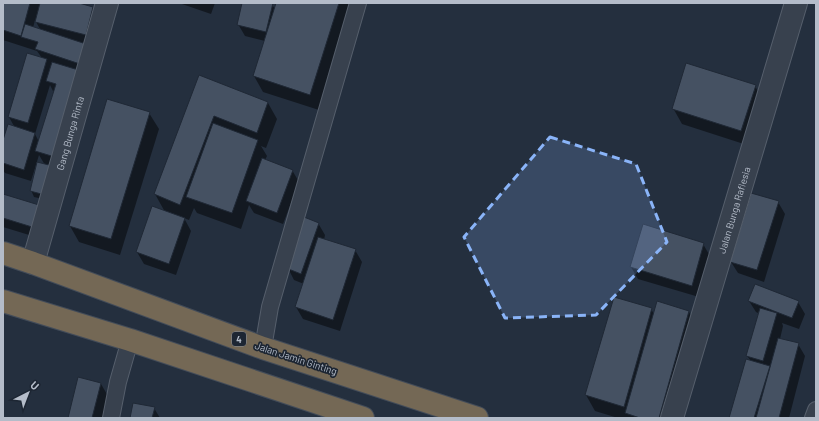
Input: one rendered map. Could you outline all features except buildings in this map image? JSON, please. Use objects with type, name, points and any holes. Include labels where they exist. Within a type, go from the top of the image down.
[{"type":"highway","name":"Jalan Jamin Ginting","points":[[3,253],[263,348],[478,418]]},
{"type":"highway","points":[[3,301],[130,340],[363,418]]},
{"type":"street","name":"Gang Bunga Rinta","points":[[32,263],[107,3]]},
{"type":"street","name":"Jalan Bunga Raflesia","points":[[672,418],[796,3]]},
{"type":"lane","points":[[263,348],[270,307],[358,3]]},
{"type":"lane","points":[[111,418],[118,382],[130,340]]},
{"type":"lane","points":[[813,418],[816,410]]},
{"type":"highlighted area","points":[[550,137],[636,164],[667,242],[596,315],[505,318],[464,237]]}]
